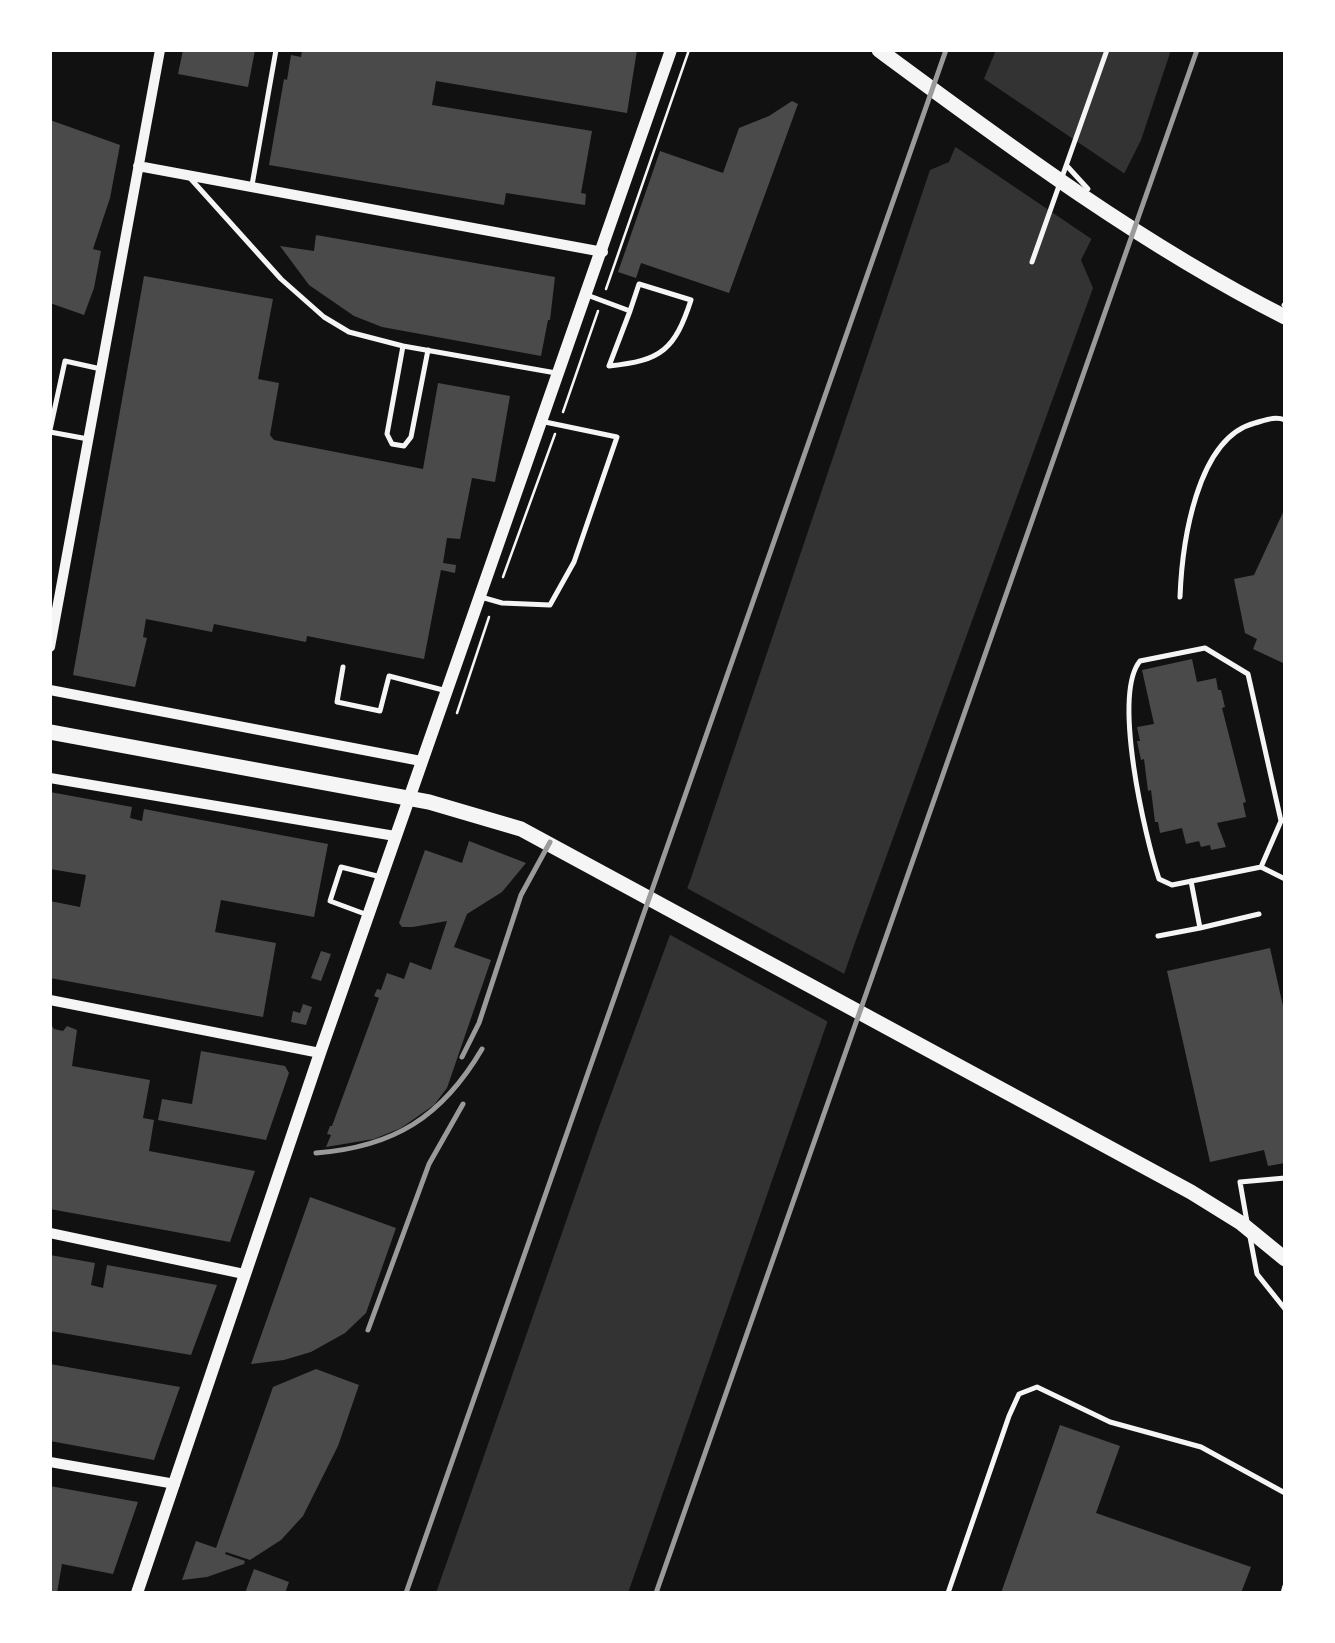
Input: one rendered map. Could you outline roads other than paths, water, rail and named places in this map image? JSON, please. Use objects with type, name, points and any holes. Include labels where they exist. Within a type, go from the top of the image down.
[{"type":"main road","points":[[879,50],[1038,164],[1183,260],[1285,318]]},
{"type":"main road","points":[[50,732],[429,802],[521,828],[1190,1192],[1278,1244],[1285,1259]]},
{"type":"street","points":[[50,648],[55,596],[160,50]]},
{"type":"street","points":[[137,1593],[381,876],[671,50]]},
{"type":"street","points":[[138,166],[603,252]]},
{"type":"street","points":[[50,690],[421,761]]},
{"type":"street","points":[[50,778],[395,836]]},
{"type":"street","points":[[50,1000],[320,1053]]},
{"type":"street","points":[[50,1233],[244,1274]]},
{"type":"street","points":[[50,1462],[174,1484]]},
{"type":"lane","points":[[252,186],[276,50]]},
{"type":"lane","points":[[1032,262],[1107,50]]},
{"type":"lane","points":[[1067,166],[1088,189]]},
{"type":"lane","points":[[188,175],[280,279],[324,317],[349,332],[402,346],[559,374]]},
{"type":"lane","points":[[639,284],[691,300],[680,335],[659,353],[632,364],[609,366],[630,311],[639,284]]},
{"type":"lane","points":[[587,296],[630,311]]},
{"type":"lane","points":[[402,346],[387,434],[392,444],[404,446],[411,437],[428,350]]},
{"type":"lane","points":[[88,439],[50,431],[65,361],[101,369]]},
{"type":"lane","points":[[1180,597],[1181,565],[1199,486],[1210,460],[1241,426],[1278,417],[1285,420]]},
{"type":"lane","points":[[478,596],[550,605],[574,562],[617,437],[542,421]]},
{"type":"lane","points":[[1261,867],[1282,820],[1248,674],[1205,648],[1140,661],[1134,667],[1127,705],[1130,747],[1157,874],[1166,884],[1261,867],[1285,878]]},
{"type":"lane","points":[[343,667],[336,702],[380,711],[389,676],[446,691]]},
{"type":"lane","points":[[368,915],[330,901],[341,868],[381,876]]},
{"type":"lane","points":[[1191,881],[1200,928]]},
{"type":"lane","points":[[1158,936],[1259,914]]},
{"type":"lane","points":[[1285,1178],[1240,1182],[1257,1274],[1285,1309]]},
{"type":"lane","points":[[948,1593],[1009,1416],[1019,1394],[1037,1387],[1110,1422],[1201,1447],[1285,1494]]},
{"type":"lane","points":[[1282,1593],[1285,1586]]},
{"type":"railway","points":[[406,1593],[946,50]]},
{"type":"railway","points":[[656,1593],[1197,50]]},
{"type":"railway","points":[[462,1057],[479,1023],[521,895],[550,842]]},
{"type":"railway","points":[[316,1153],[369,1144],[413,1124],[450,1093],[482,1049]]},
{"type":"railway","points":[[368,1330],[429,1164],[463,1104]]}]
